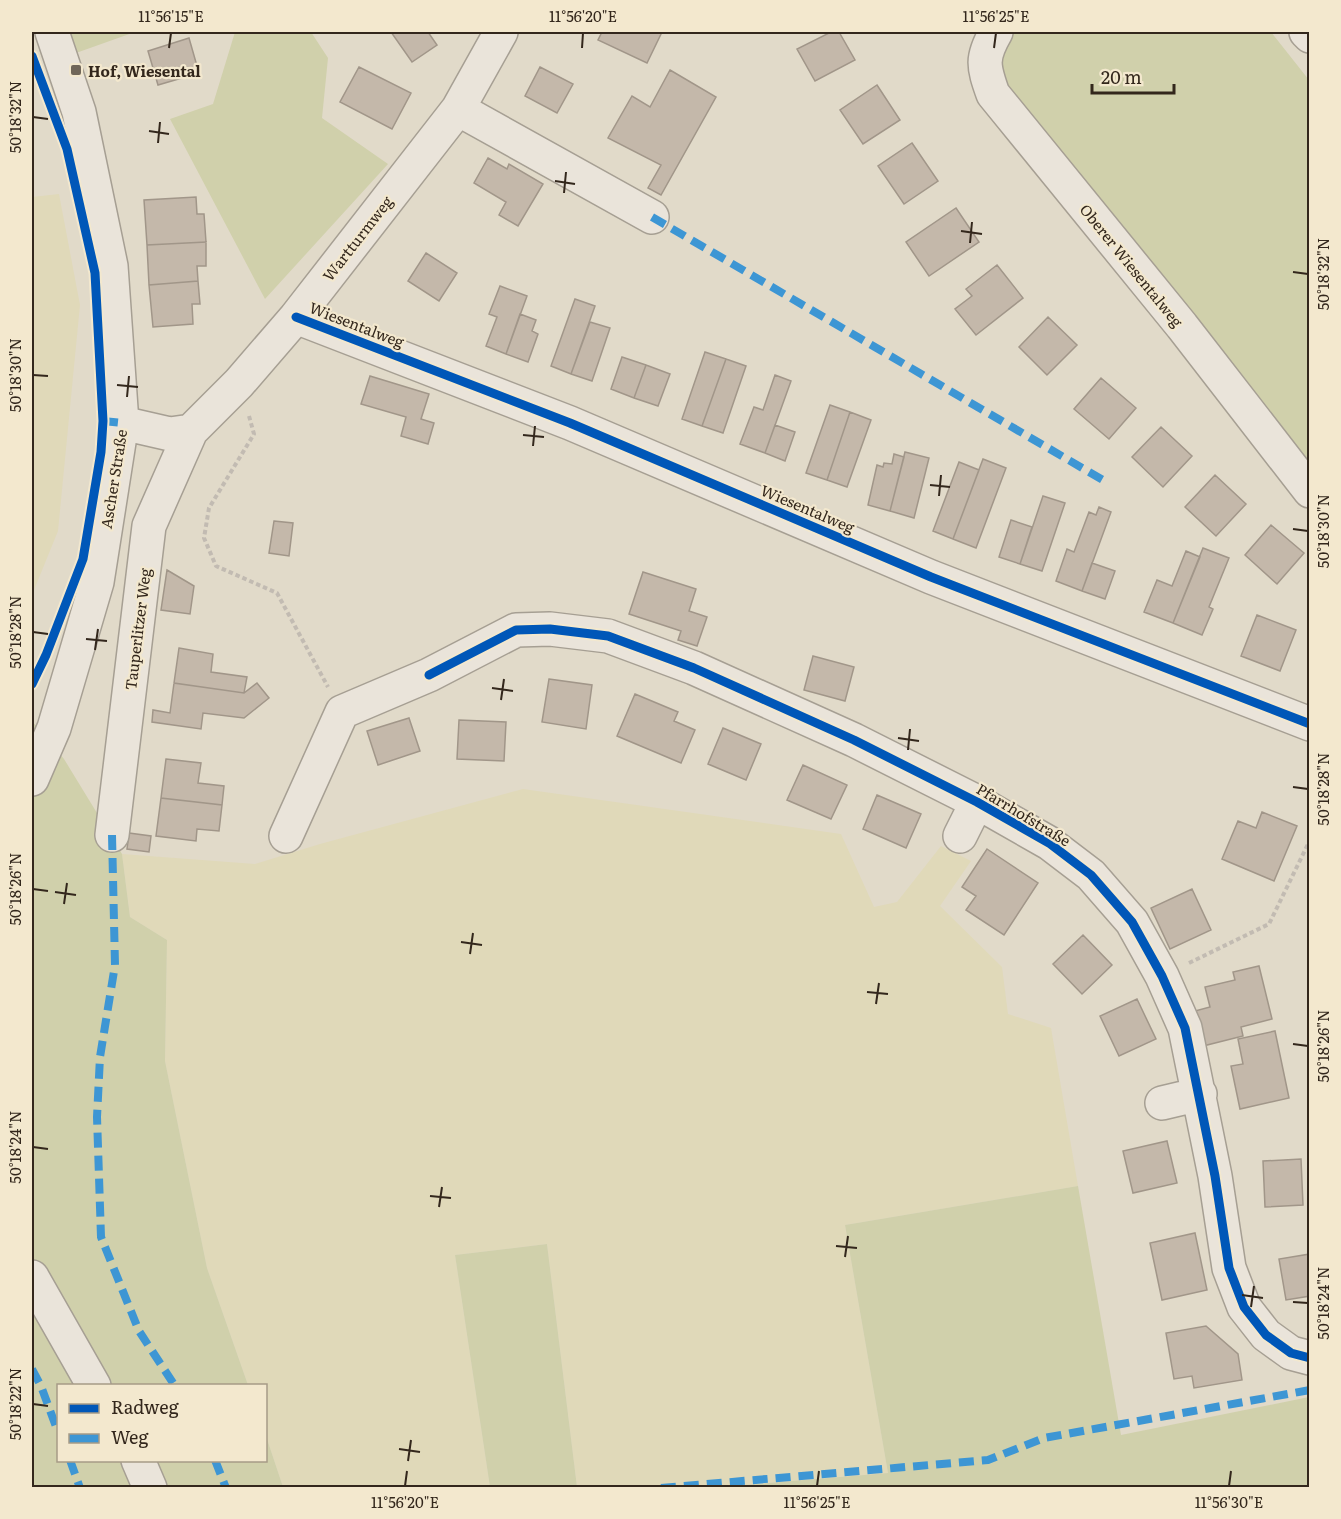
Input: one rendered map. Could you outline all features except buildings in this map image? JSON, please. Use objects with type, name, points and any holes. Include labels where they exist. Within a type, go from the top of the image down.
[{"type":"street","name":"Ascher Straße","points":[[32,779],[54,728],[97,582],[122,423],[111,266],[79,112],[52,32]]},
{"type":"street","name":"Wartturmweg","points":[[191,431],[239,383],[296,317],[458,110],[501,32]]},
{"type":"street","name":"Oberer Wiesentalweg","points":[[996,32],[987,47],[984,69],[993,94],[1182,326],[1310,491]]},
{"type":"street","points":[[1306,32],[1310,36]]},
{"type":"street","points":[[458,110],[652,217]]},
{"type":"street","name":"Wiesentalweg","points":[[296,317],[570,423],[931,577],[1310,724]]},
{"type":"street","points":[[122,423],[170,434],[191,431]]},
{"type":"street","name":"Tauperlitzer Weg","points":[[112,835],[149,526],[191,431]]},
{"type":"street","name":"Pfarrhofstraße","points":[[342,711],[429,675],[516,630],[550,629],[608,636],[715,677],[854,740],[977,802],[1049,843],[1091,875],[1132,922],[1162,976],[1185,1028],[1200,1094],[1229,1268],[1244,1306],[1266,1335],[1291,1353],[1310,1358]]},
{"type":"street","points":[[286,836],[342,711]]},
{"type":"street","name":"Pfarrhofstraße","points":[[960,836],[977,802]]},
{"type":"street","points":[[1162,1103],[1200,1094]]},
{"type":"street","points":[[32,1277],[93,1384]]},
{"type":"street","points":[[138,1462],[150,1488]]},
{"type":"path","points":[[239,383],[254,434],[209,507],[204,538],[216,566],[277,593],[342,711]]},
{"type":"path","points":[[1162,976],[1269,924],[1310,840]]},
{"type":"shaded area","points":[[59,194],[80,305],[58,531],[32,595],[32,197]]},
{"type":"shaded area","points":[[523,789],[841,834],[874,907],[897,902],[941,846],[971,861],[940,906],[1002,967],[1008,1014],[1051,1028],[1078,1186],[845,1225],[888,1473],[721,1487],[577,1487],[547,1244],[455,1255],[490,1487],[283,1487],[267,1439],[267,1384],[248,1384],[207,1268],[165,1061],[167,940],[130,917],[122,854],[255,864]]},
{"type":"green space","points":[[68,32],[135,32],[76,53]]},
{"type":"green space","points":[[235,32],[311,32],[328,58],[322,118],[388,164],[265,299],[170,119],[213,104]]},
{"type":"green space","points":[[1002,32],[1271,32],[1309,80],[1309,465],[1005,83],[997,44]]},
{"type":"green space","points":[[32,721],[64,759],[122,854],[130,917],[167,940],[165,1061],[207,1268],[248,1384],[57,1384],[57,1462],[267,1462],[267,1439],[283,1487],[32,1487]]},
{"type":"green space","points":[[1078,1186],[1121,1435],[1309,1397],[1309,1487],[721,1487],[888,1473],[845,1225]]},
{"type":"green space","points":[[547,1244],[577,1487],[490,1487],[455,1255]]},
{"type":"marked path","points":[[652,217],[1108,483]]},
{"type":"marked path","points":[[103,421],[122,423]]},
{"type":"marked path","points":[[112,835],[115,965],[100,1057],[97,1117],[101,1237],[139,1331],[174,1384]]},
{"type":"marked path","points":[[32,1369],[41,1386],[57,1429]]},
{"type":"marked path","points":[[661,1488],[988,1460],[1044,1438],[1310,1390]]},
{"type":"marked path","points":[[71,1462],[80,1488]]},
{"type":"marked path","points":[[216,1462],[226,1488]]},
{"type":"cycle path","points":[[32,56],[67,149],[95,273],[103,421],[101,452],[83,559],[46,655],[32,684]]},
{"type":"cycle path","points":[[296,317],[570,423],[931,577],[1310,724]]},
{"type":"cycle path","points":[[429,675],[516,630],[550,629],[608,636],[694,668],[854,740],[977,802],[1049,843],[1091,875],[1132,922],[1162,976],[1185,1028],[1215,1176],[1229,1268],[1244,1307],[1266,1335],[1291,1353],[1310,1358]]},
{"type":"place","name":"Hof, Wiesental","points":[[76,70]]}]
